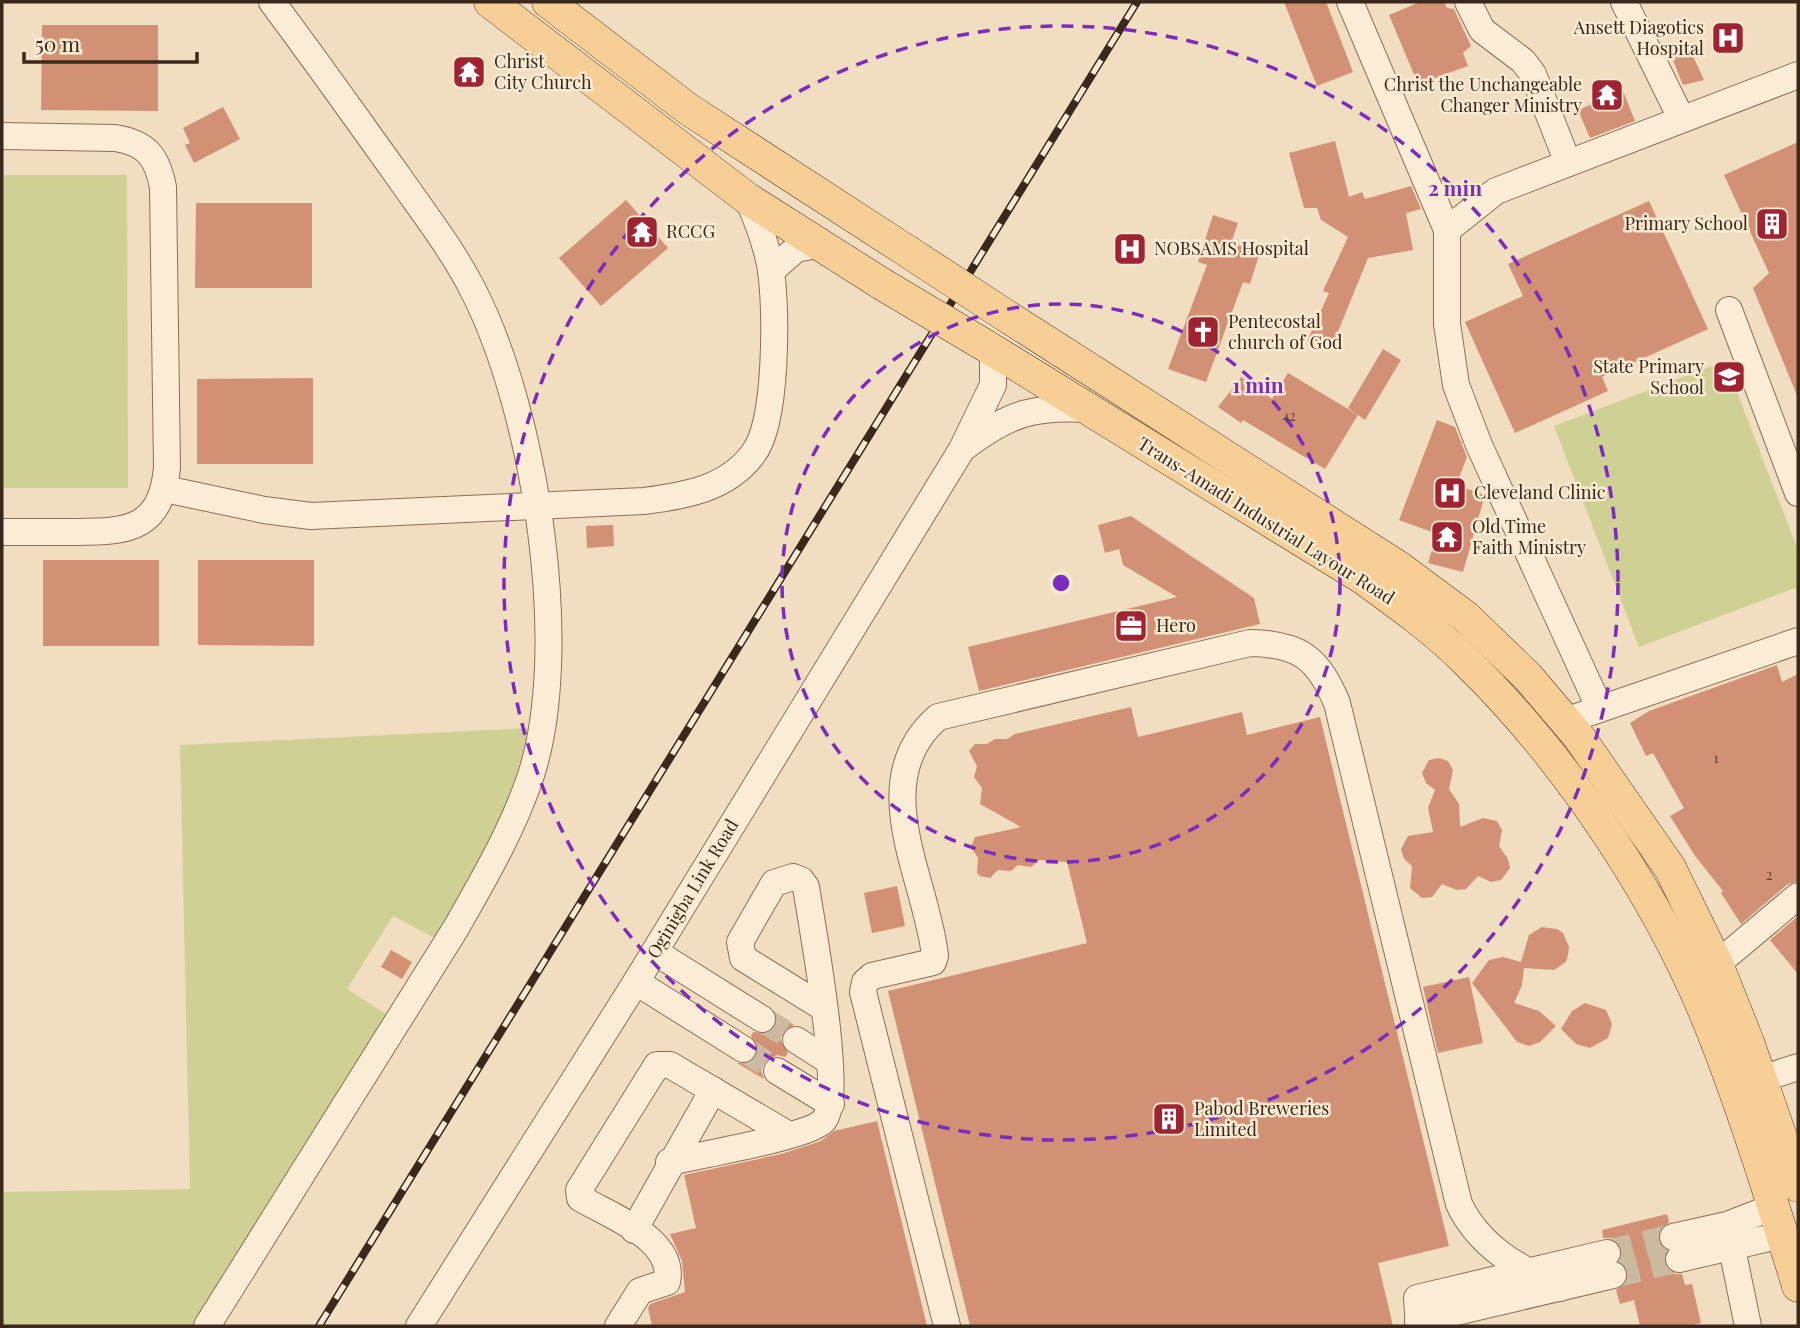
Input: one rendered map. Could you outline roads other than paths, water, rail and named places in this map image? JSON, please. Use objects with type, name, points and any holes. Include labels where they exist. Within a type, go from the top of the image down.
[{"type":"main road","name":"Trans-Amadi Industrial Layour Road","points":[[490,2],[748,199],[817,245],[1364,579],[1418,619],[1466,661],[1510,708],[1561,770],[1610,841],[1681,963],[1716,1039],[1798,1286]]},
{"type":"main road","name":"Trans-Amadi Industrial Layour Road","points":[[548,2],[688,109],[1400,568],[1466,617],[1528,677],[1565,721],[1670,868],[1717,964],[1798,1186]]},
{"type":"street","points":[[207,1326],[456,928],[493,861],[529,781],[548,698],[551,649],[536,508],[522,432],[507,369],[473,290],[442,238],[272,2]]},
{"type":"street","points":[[1350,2],[1447,230],[1447,324],[1456,385],[1479,445],[1600,709]]},
{"type":"street","points":[[1468,2],[1482,30],[1523,61],[1533,74],[1567,163]]},
{"type":"street","points":[[1624,2],[1681,117]]},
{"type":"street","points":[[1447,230],[1496,191],[1681,117],[1798,75]]},
{"type":"street","points":[[2,136],[115,138],[133,141],[158,165],[163,187],[165,489],[155,511],[137,525],[118,532],[2,532]]},
{"type":"street","points":[[165,489],[264,510],[311,516],[536,508],[689,496],[737,471],[754,453],[768,422],[774,342],[771,271],[748,199]]},
{"type":"street","points":[[771,271],[796,249],[817,245]]},
{"type":"street","points":[[1729,310],[1798,493]]},
{"type":"street","name":"Oginigba Link Road","points":[[419,1326],[655,952],[962,449],[993,385],[989,349]]},
{"type":"street","points":[[962,449],[991,428],[1024,411],[1089,409]]},
{"type":"street","points":[[1565,721],[1798,641]]},
{"type":"street","points":[[947,1326],[863,992],[865,982],[872,976],[933,962],[935,956],[905,832],[902,785],[908,762],[924,730],[938,718],[1250,643],[1272,643],[1311,660],[1324,673],[1337,703],[1459,1204],[1478,1236],[1501,1256],[1560,1288]]},
{"type":"street","points":[[669,1162],[815,1127],[824,1121],[831,1104],[824,1008],[806,887],[801,880],[782,878],[774,883],[740,942],[740,951],[743,958],[824,1008]]},
{"type":"street","points":[[1717,964],[1798,896]]},
{"type":"street","points":[[655,952],[762,1019]]},
{"type":"street","points":[[636,982],[743,1049]]},
{"type":"street","points":[[713,1030],[731,999]]},
{"type":"street","points":[[796,1040],[829,1061]]},
{"type":"street","points":[[618,1326],[640,1291],[661,1287],[667,1282],[669,1273],[664,1254],[634,1230],[580,1198],[579,1190],[657,1065],[670,1065],[789,1135]]},
{"type":"street","points":[[1761,1079],[1798,1067]]},
{"type":"street","points":[[777,1071],[831,1104]]},
{"type":"street","points":[[634,1230],[669,1162],[713,1090]]},
{"type":"street","points":[[1676,1248],[1778,1221]]},
{"type":"street","points":[[1729,1235],[1748,1326]]},
{"type":"street","points":[[1610,1264],[1560,1288],[1418,1315],[1529,1272],[1610,1264]]},
{"type":"tunnel","points":[[762,1019],[796,1040]]},
{"type":"tunnel","points":[[743,1049],[777,1071]]},
{"type":"tunnel","points":[[1607,1253],[1673,1237]]},
{"type":"tunnel","points":[[1613,1275],[1679,1259]]},
{"type":"railway","points":[[319,1326],[1137,2]]},
{"type":"place","name":"Ansett Diagotics Hospital","points":[[1728,38]]},
{"type":"place","name":"Christ City Church","points":[[469,72]]},
{"type":"place","name":"Christ the Unchangeable Changer Ministry","points":[[1607,95]]},
{"type":"place","name":"Primary School","points":[[1772,224]]},
{"type":"place","name":"RCCG","points":[[642,232]]},
{"type":"place","name":"NOBSAMS Hospital","points":[[1130,249]]},
{"type":"place","name":"Pentecostal church of God","points":[[1203,332]]},
{"type":"place","name":"State Primary School","points":[[1729,377]]},
{"type":"place","name":"Cleveland Clinic","points":[[1450,493]]},
{"type":"place","name":"Old Time Faith Ministry","points":[[1447,537]]},
{"type":"place","name":"Hero","points":[[1131,626]]},
{"type":"place","name":"Pabod Breweries Limited","points":[[1169,1119]]}]
